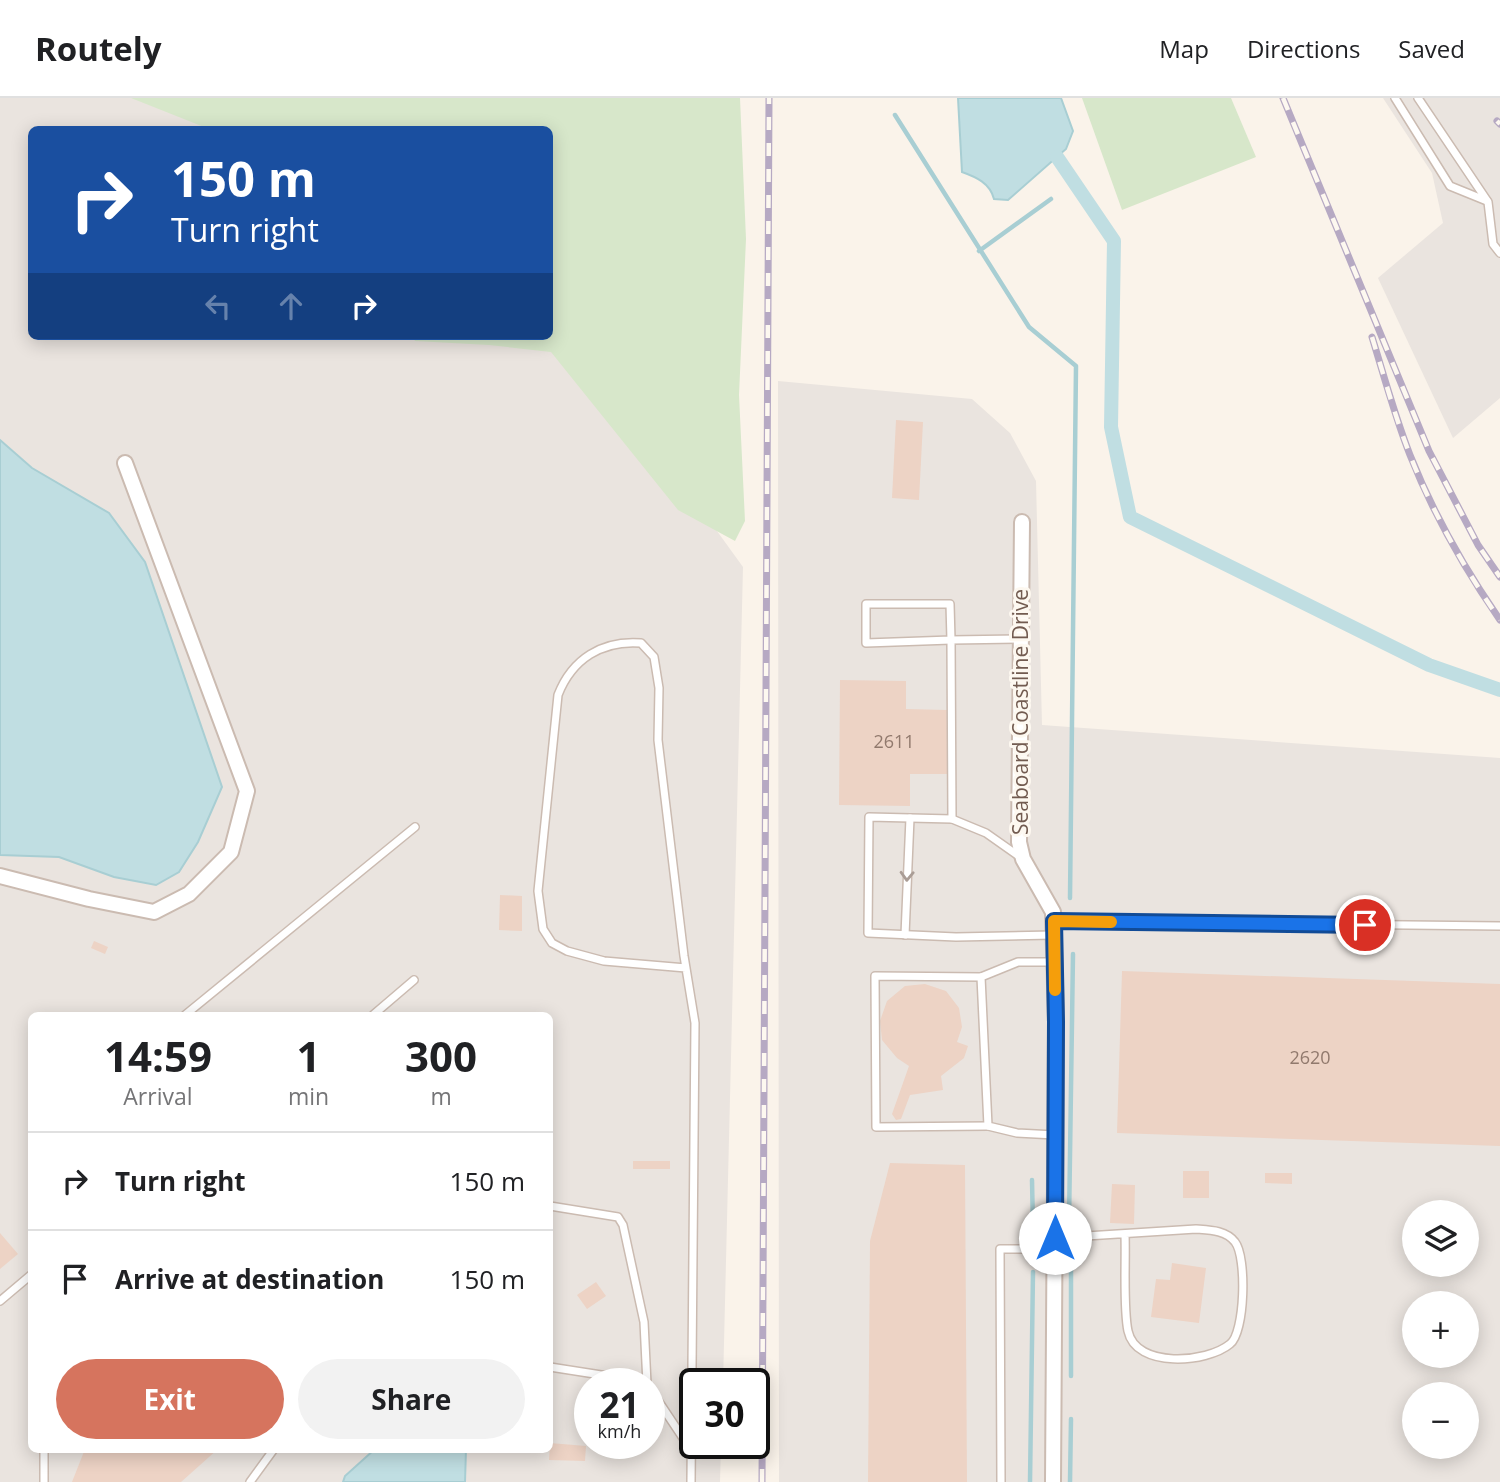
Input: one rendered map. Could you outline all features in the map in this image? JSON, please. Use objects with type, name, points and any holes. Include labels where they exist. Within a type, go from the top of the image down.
[{"type":"street","points":[[0,876],[89,899],[154,912],[189,894],[231,852],[247,790],[125,463]]},
{"type":"street","name":"Seaboard Coastline Drive","points":[[1022,522],[1019,842],[1024,859],[1054,912],[1054,1482]]},
{"type":"lane","points":[[1395,98],[1450,186],[1488,202]]},
{"type":"lane","points":[[1418,98],[1488,202],[1493,244],[1500,253]]},
{"type":"lane","points":[[952,819],[951,640],[950,604],[866,604],[866,643],[951,640],[1021,639]]},
{"type":"lane","points":[[686,968],[604,961],[567,951],[552,943],[543,929],[538,891],[558,695],[564,680],[584,656],[621,641],[641,643],[654,657],[659,688],[658,740],[695,1023],[692,1368]]},
{"type":"lane","points":[[1024,859],[986,833],[952,819],[869,817],[868,933],[905,935],[1054,928],[1500,926]]},
{"type":"lane","points":[[905,935],[910,818]]},
{"type":"lane","points":[[188,1012],[415,827]]},
{"type":"lane","points":[[1055,962],[1018,962],[981,977],[875,976],[876,1126],[988,1126],[1017,1133],[1056,1135]]},
{"type":"lane","points":[[981,977],[988,1126]]},
{"type":"lane","points":[[377,1012],[414,981]]},
{"type":"lane","points":[[553,1206],[618,1217],[623,1225],[644,1322],[647,1368]]},
{"type":"lane","points":[[1001,1482],[1000,1249],[1125,1235],[1196,1229],[1219,1231],[1235,1242],[1243,1260],[1239,1333],[1230,1345],[1207,1356],[1163,1360],[1142,1352],[1128,1333],[1125,1235]]},
{"type":"lane","points":[[0,1301],[28,1277]]},
{"type":"lane","points":[[553,1368],[574,1371]]},
{"type":"lane","points":[[665,1411],[679,1432]]},
{"type":"lane","points":[[44,1453],[44,1482]]},
{"type":"lane","points":[[250,1482],[271,1453]]},
{"type":"lane","points":[[691,1459],[691,1482]]},
{"type":"shaded area","points":[[0,98],[163,98],[281,126],[28,126],[28,340],[553,339],[657,448],[743,567],[723,1368],[679,1368],[679,1459],[721,1459],[720,1482],[0,1482]]},
{"type":"shaded area","points":[[1383,98],[1500,98],[1500,398],[1453,438],[1378,278],[1443,223],[1432,173]]},
{"type":"shaded area","points":[[778,381],[972,399],[1010,433],[1036,481],[1042,725],[1500,758],[1500,1482],[779,1482]]},
{"type":"green space","points":[[131,98],[740,98],[746,239],[739,395],[745,521],[735,541],[678,510],[551,352],[414,340],[553,340],[553,126],[201,126]]},
{"type":"green space","points":[[1082,98],[1231,98],[1256,157],[1122,210]]},
{"type":"water","points":[[958,98],[1061,98],[1073,131],[1066,149],[1008,200],[994,199],[986,185],[962,172]]},
{"type":"water","points":[[0,440],[32,468],[109,513],[145,562],[222,787],[198,842],[179,872],[156,885],[114,877],[59,857],[0,855]]},
{"type":"water","points":[[371,1453],[466,1453],[465,1482],[343,1482],[345,1476]]},
{"type":"building","points":[[896,420],[923,422],[919,500],[892,498]]},
{"type":"building","points":[[840,680],[906,681],[906,709],[947,710],[947,774],[910,774],[910,806],[839,805]]},
{"type":"building","points":[[500,895],[522,896],[522,931],[499,930]]},
{"type":"building","points":[[94,941],[108,947],[105,954],[91,948]]},
{"type":"building","points":[[1122,971],[1500,984],[1500,1146],[1117,1133]]},
{"type":"building","points":[[925,984],[946,991],[959,1008],[962,1027],[957,1042],[968,1046],[964,1058],[941,1076],[943,1090],[910,1095],[901,1119],[896,1120],[892,1114],[909,1066],[897,1058],[882,1040],[880,1021],[887,1001],[905,986]]},
{"type":"building","points":[[633,1161],[670,1161],[670,1169],[633,1169]]},
{"type":"building","points":[[890,1163],[965,1165],[967,1482],[868,1482],[870,1241]]},
{"type":"building","points":[[1183,1171],[1209,1171],[1209,1198],[1183,1198]]},
{"type":"building","points":[[1265,1173],[1292,1173],[1292,1184],[1265,1183]]},
{"type":"building","points":[[1112,1184],[1135,1185],[1134,1224],[1110,1223]]},
{"type":"building","points":[[0,1233],[18,1254],[0,1269]]},
{"type":"building","points":[[1172,1263],[1206,1268],[1199,1323],[1151,1317],[1156,1279],[1170,1280]]},
{"type":"building","points":[[596,1282],[606,1296],[587,1309],[577,1295]]},
{"type":"building","points":[[553,1443],[574,1445],[574,1459],[585,1461],[549,1460],[549,1453],[553,1453]]},
{"type":"building","points":[[83,1453],[214,1453],[181,1482],[72,1482]]},
{"type":"waterway","points":[[895,115],[1029,327],[1076,366],[1070,898]]},
{"type":"waterway","points":[[1057,157],[1114,241],[1111,427],[1130,517],[1429,665],[1500,690]]},
{"type":"waterway","points":[[979,251],[1051,199]]},
{"type":"waterway","points":[[1069,1223],[1073,954]]},
{"type":"waterway","points":[[1032,1180],[1033,1228]]},
{"type":"waterway","points":[[1071,1265],[1071,1376]]},
{"type":"waterway","points":[[1030,1482],[1033,1272]]},
{"type":"waterway","points":[[1070,1482],[1071,1419]]},
{"type":"railway","points":[[762,1482],[769,98]]},
{"type":"railway","points":[[1283,98],[1429,451],[1478,545],[1500,577]]},
{"type":"railway","points":[[1497,121],[1500,124]]},
{"type":"railway","points":[[1372,337],[1399,426],[1419,477],[1450,540],[1500,620]]},
{"type":"slow traffic","points":[[1055,990],[1054,921],[1111,922]]},
{"type":"route","points":[[1055,1238],[1054,921],[1365,925]]}]
